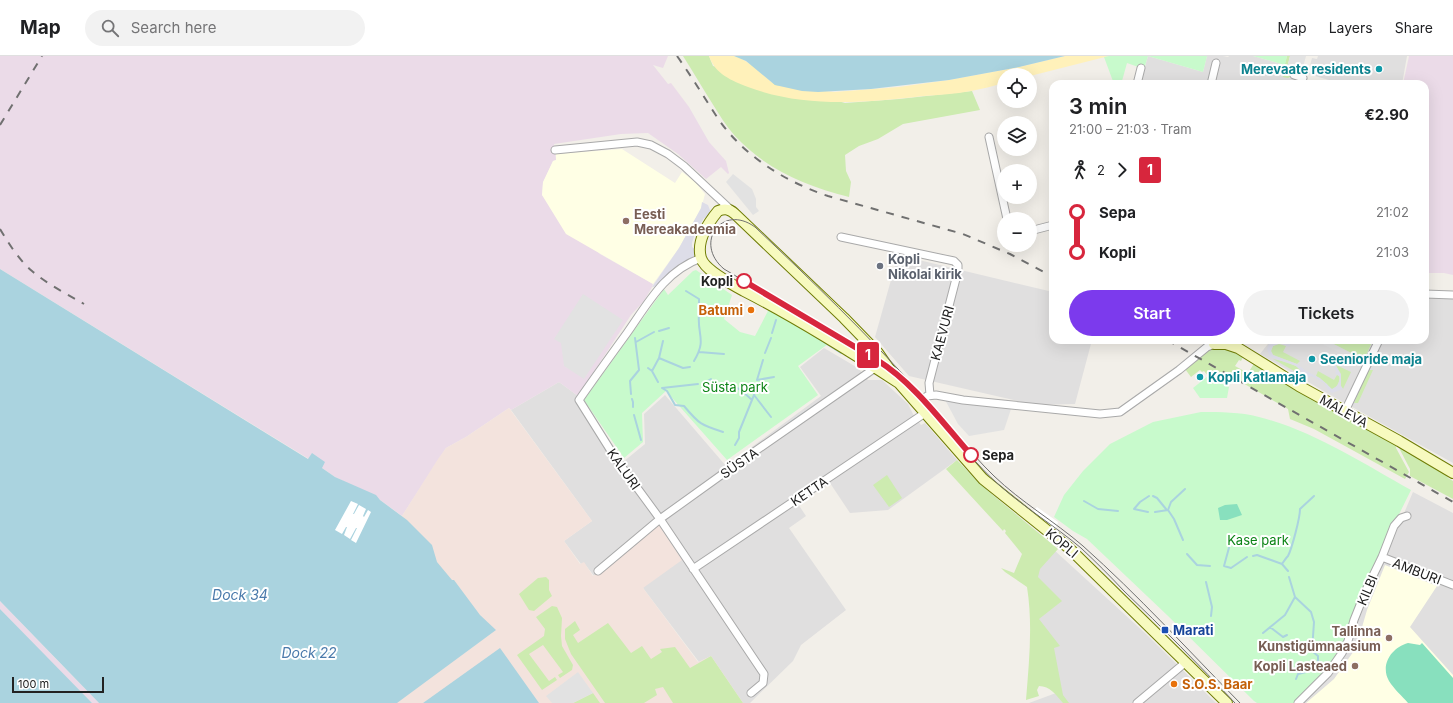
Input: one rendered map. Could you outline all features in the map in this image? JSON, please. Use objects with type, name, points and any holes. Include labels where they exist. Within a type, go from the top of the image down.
[{"type":"street","points":[[1212,80],[1216,63]]},
{"type":"street","points":[[1137,80],[1141,68]]},
{"type":"street","points":[[1294,75],[1303,78],[1302,80]]},
{"type":"street","points":[[989,137],[1005,212]]},
{"type":"street","points":[[555,150],[637,142],[651,145],[668,154],[684,166],[731,210]]},
{"type":"street","points":[[702,183],[714,200],[716,208],[714,216]]},
{"type":"street","points":[[701,258],[701,238],[714,216],[722,209],[731,210]]},
{"type":"street","name":"KOPLI","points":[[731,210],[844,318],[878,353],[899,383],[983,479],[1054,535],[1084,561],[1226,703]]},
{"type":"street","points":[[1037,229],[1049,226]]},
{"type":"street","name":"KAEVURI","points":[[841,237],[954,261],[958,265],[958,271],[929,383],[930,395]]},
{"type":"street","name":"KOPLI","points":[[701,258],[705,266],[712,272],[782,310],[899,383]]},
{"type":"street","name":"KALURI","points":[[701,258],[678,269],[656,291],[579,400],[616,459],[660,520],[764,674],[762,683],[751,693]]},
{"type":"street","points":[[1429,294],[1453,295]]},
{"type":"street","points":[[917,404],[927,396],[936,395],[963,400],[1100,414],[1120,412],[1179,370],[1211,344]]},
{"type":"street","name":"MALEVA","points":[[1226,344],[1238,348],[1299,386],[1453,473]]},
{"type":"street","points":[[1345,411],[1377,344]]},
{"type":"street","name":"SÜSTA","points":[[598,571],[660,520],[731,468],[875,368],[882,366],[884,363]]},
{"type":"street","name":"KETTA","points":[[693,569],[924,412]]},
{"type":"street","name":"KILBI","points":[[1298,703],[1328,673],[1342,653],[1348,641],[1354,620],[1366,590],[1382,557],[1394,526],[1401,518],[1407,516]]},
{"type":"street","name":"AMBURI","points":[[1382,557],[1453,585]]},
{"type":"street","points":[[1137,703],[1186,662]]},
{"type":"shaded area","points":[[0,56],[668,56],[663,68],[653,65],[668,84],[671,83],[689,107],[709,142],[726,161],[729,173],[728,174],[721,167],[706,179],[678,154],[648,133],[621,134],[554,144],[556,160],[553,161],[543,183],[542,195],[600,254],[653,284],[652,287],[644,301],[631,315],[578,396],[559,382],[511,410],[509,408],[466,437],[446,448],[402,516],[376,497],[335,477],[322,468],[312,454],[309,459],[0,269]]},
{"type":"shaded area","points":[[1148,56],[1203,72],[1207,56],[1253,56],[1285,65],[1282,75],[1298,80],[1141,80]]},
{"type":"shaded area","points":[[1290,56],[1306,56],[1302,71],[1287,68]]},
{"type":"shaded area","points":[[1318,56],[1407,56],[1403,80],[1329,80],[1308,74],[1312,58],[1317,59]]},
{"type":"shaded area","points":[[1409,56],[1453,56],[1453,275],[1444,273],[1429,273],[1429,80],[1404,80]]},
{"type":"shaded area","name":"Eesti Mereakadeemia","points":[[622,149],[675,183],[682,172],[695,182],[705,194],[701,209],[679,248],[653,284],[566,234],[542,195],[543,182],[553,161],[556,160],[556,154]]},
{"type":"shaded area","points":[[733,174],[752,189],[756,199],[756,207],[759,211],[753,215],[726,182]]},
{"type":"shaded area","points":[[702,202],[708,205],[711,217],[704,218],[695,233],[692,247],[696,250],[695,255],[670,273],[658,286],[652,287],[679,248],[701,208]]},
{"type":"shaded area","points":[[898,255],[1049,291],[1049,344],[1091,344],[1075,404],[1035,405],[909,376],[875,337]]},
{"type":"shaded area","points":[[583,294],[623,320],[584,379],[564,366],[561,343],[554,339]]},
{"type":"shaded area","points":[[1429,297],[1453,298],[1453,463],[1327,393],[1260,354],[1268,344],[1429,344]]},
{"type":"shaded area","points":[[1269,344],[1278,344],[1273,346],[1271,351],[1273,355],[1297,364],[1306,371],[1320,378],[1332,389],[1337,386],[1340,380],[1340,377],[1335,373],[1336,371],[1334,368],[1337,359],[1339,360],[1336,366],[1341,374],[1341,386],[1343,389],[1332,393],[1328,390],[1324,383],[1317,379],[1311,376],[1306,379],[1302,377],[1302,372],[1296,366],[1270,357],[1267,349]]},
{"type":"shaded area","points":[[1283,344],[1290,344],[1289,347]]},
{"type":"shaded area","points":[[1322,344],[1333,344],[1357,356],[1355,360]]},
{"type":"shaded area","points":[[824,348],[858,368],[868,380],[882,380],[908,404],[921,425],[925,423],[957,460],[888,510],[850,513],[830,483],[798,504],[806,516],[789,528],[846,610],[801,645],[793,661],[750,703],[743,703],[711,656],[699,662],[643,588],[659,526],[594,576],[584,563],[581,564],[564,541],[592,521],[511,410],[559,382],[578,396],[623,462],[645,444],[644,414],[665,395],[726,466],[821,396],[800,367]]},
{"type":"shaded area","points":[[943,396],[1012,406],[1004,430],[969,436],[958,424]]},
{"type":"shaded area","points":[[509,408],[592,521],[564,541],[580,564],[584,562],[593,576],[659,525],[682,560],[643,588],[698,662],[711,656],[743,703],[309,703],[402,516],[438,459],[446,448],[466,437]]},
{"type":"shaded area","points":[[1413,492],[1453,513],[1453,703],[1301,703],[1332,673],[1345,652]]},
{"type":"shaded area","points":[[1053,549],[1146,634],[1216,703],[1029,703],[1056,693],[1037,618],[1035,570]]},
{"type":"shaded area","name":"Tallinna Kunstigümnaasium","points":[[1385,565],[1437,586],[1410,627],[1453,675],[1453,703],[1306,703],[1334,679],[1356,648],[1367,610]]},
{"type":"shaded area","points":[[0,601],[99,703],[92,703],[47,658],[0,609]]},
{"type":"shaded area","points":[[578,672],[593,693],[573,703],[552,703],[546,696]]},
{"type":"green space","points":[[683,56],[709,56],[713,66],[845,103],[972,91],[980,110],[903,124],[878,139],[859,146],[845,155],[846,171],[851,182],[849,197],[817,187],[787,175],[773,167],[747,148],[726,124]]},
{"type":"green space","points":[[1148,56],[1144,69],[1127,63],[1122,80],[1113,80],[1104,57]]},
{"type":"green space","points":[[1148,56],[1207,56],[1203,72]]},
{"type":"green space","points":[[1253,56],[1287,56],[1285,65]]},
{"type":"green space","points":[[1287,56],[1290,56],[1287,68],[1290,70],[1290,77],[1288,78],[1283,77],[1282,74]]},
{"type":"green space","name":"Süsta park","points":[[696,270],[732,295],[724,319],[740,332],[755,336],[769,309],[828,344],[798,366],[818,395],[727,460],[666,391],[642,413],[643,442],[624,458],[584,400],[664,289],[668,295],[693,271]]},
{"type":"green space","points":[[1279,344],[1286,346],[1283,352],[1300,361],[1297,364],[1273,355],[1271,351],[1273,346]]},
{"type":"green space","points":[[1334,344],[1371,344],[1362,364],[1357,362],[1359,357]]},
{"type":"green space","points":[[1217,347],[1224,347],[1244,355],[1241,361],[1239,360],[1235,366],[1248,373],[1255,362],[1270,374],[1293,388],[1396,443],[1396,448],[1409,472],[1405,479],[1314,429],[1290,419],[1288,409],[1234,378],[1216,380],[1208,376],[1204,371],[1202,372],[1200,370],[1191,377],[1185,369],[1206,352]]},
{"type":"green space","points":[[1273,359],[1287,362],[1298,367],[1301,369],[1299,372],[1303,376]]},
{"type":"green space","points":[[1336,365],[1351,372],[1343,389],[1341,386],[1341,378]]},
{"type":"green space","points":[[1373,370],[1358,403],[1354,403],[1368,371]]},
{"type":"green space","points":[[1318,371],[1334,380],[1337,375],[1339,376],[1339,382],[1333,389],[1330,389],[1327,384],[1316,376]]},
{"type":"green space","points":[[1208,376],[1229,387],[1227,398],[1200,398],[1193,388]]},
{"type":"green space","name":"Kase park","points":[[1201,412],[1245,414],[1279,423],[1318,439],[1411,490],[1373,567],[1342,648],[1317,683],[1294,703],[1257,703],[1254,701],[1087,539],[1054,517],[1064,495],[1083,471],[1110,444],[1153,422]]},
{"type":"green space","points":[[1398,446],[1444,470],[1448,478],[1453,481],[1453,499],[1410,476],[1410,469]]},
{"type":"green space","points":[[957,460],[978,482],[1058,549],[1040,569],[1038,577],[1062,601],[1039,619],[1060,646],[1054,648],[1063,695],[1069,703],[1063,703],[1050,689],[1043,686],[1039,686],[1037,690],[1039,696],[1026,700],[1030,629],[1027,587],[1001,568],[1014,573],[1022,554],[1005,533],[1006,531],[1004,529],[1003,531],[946,469]]},
{"type":"green space","points":[[887,475],[902,498],[889,507],[873,485]]},
{"type":"green space","points":[[1237,504],[1242,515],[1227,520],[1220,520],[1218,508],[1225,505]]},
{"type":"green space","points":[[546,577],[549,580],[549,590],[552,596],[534,611],[529,610],[519,594],[538,578]]},
{"type":"green space","points":[[552,606],[557,607],[562,618],[562,646],[573,665],[572,670],[560,678],[558,675],[563,672],[543,645],[529,654],[549,681],[555,677],[557,680],[542,690],[517,655],[544,636],[545,629],[536,617]]},
{"type":"green space","points":[[575,621],[580,630],[573,635],[578,643],[608,623],[631,653],[642,646],[651,659],[662,652],[660,649],[675,647],[690,668],[711,656],[743,703],[673,703],[663,687],[655,689],[657,695],[644,703],[605,703],[571,654],[565,639],[565,629]]},
{"type":"green space","points":[[1408,643],[1420,645],[1422,643],[1453,678],[1453,703],[1408,703],[1391,684],[1386,669],[1389,658],[1392,653],[1402,645]]},
{"type":"green space","points":[[593,693],[600,703],[573,703]]},
{"type":"sand","points":[[709,56],[734,56],[752,65],[775,85],[834,92],[899,87],[997,71],[997,85],[965,92],[857,102],[813,101],[769,94],[748,87],[725,76],[712,62]]},
{"type":"sand","points":[[1065,56],[1109,56],[1037,74],[1037,68],[1014,68]]},
{"type":"water","points":[[734,56],[1065,56],[1014,68],[997,68],[997,71],[949,80],[871,89],[818,92],[802,91],[775,85],[746,61]]},
{"type":"water","points":[[0,269],[308,459],[312,453],[325,462],[322,468],[335,477],[376,495],[380,500],[407,520],[432,545],[437,562],[452,580],[454,580],[480,615],[496,630],[397,703],[99,703],[0,601]]},
{"type":"water","points":[[0,609],[92,703],[0,703]]},
{"type":"water","points":[[500,648],[539,703],[423,703]]},
{"type":"pier","points":[[351,501],[358,504],[353,514],[359,505],[366,509],[363,516],[364,517],[368,510],[371,512],[356,543],[351,540],[357,528],[350,539],[344,535],[347,527],[342,534],[335,530]]},
{"type":"pier","points":[[1037,507],[1058,522],[1052,540],[1028,522],[1033,511]]},
{"type":"waterway","points":[[686,291],[699,299],[699,307]]},
{"type":"waterway","points":[[694,361],[698,354],[701,342],[699,314]]},
{"type":"waterway","points":[[772,333],[776,320]]},
{"type":"waterway","points":[[659,331],[669,328]]},
{"type":"waterway","points":[[636,342],[654,332]]},
{"type":"waterway","points":[[816,337],[841,353]]},
{"type":"waterway","points":[[631,394],[630,381],[639,370],[635,338]]},
{"type":"waterway","points":[[765,353],[771,338]]},
{"type":"waterway","points":[[652,371],[659,358],[663,341]]},
{"type":"waterway","points":[[699,352],[724,354]]},
{"type":"waterway","points":[[659,358],[683,368],[690,367]]},
{"type":"waterway","points":[[763,360],[757,380],[774,377]]},
{"type":"waterway","points":[[648,368],[652,371],[658,382]]},
{"type":"waterway","points":[[704,383],[711,379]]},
{"type":"waterway","points":[[662,388],[698,384]]},
{"type":"waterway","points":[[735,445],[739,438],[739,432],[754,395],[756,385]]},
{"type":"waterway","points":[[735,387],[741,390],[752,400]]},
{"type":"waterway","points":[[662,388],[667,391],[675,405],[684,406],[693,417],[701,423],[710,428],[723,432]]},
{"type":"waterway","points":[[754,395],[771,417]]},
{"type":"waterway","points":[[632,399],[633,407]]},
{"type":"waterway","points":[[791,422],[816,405]]},
{"type":"waterway","points":[[634,415],[641,440]]},
{"type":"waterway","points":[[1168,510],[1171,502],[1185,489]]},
{"type":"waterway","points":[[1148,512],[1134,509],[1140,502],[1149,496]]},
{"type":"waterway","points":[[1153,496],[1157,498],[1166,509]]},
{"type":"waterway","points":[[1282,564],[1292,547],[1300,509],[1314,496]]},
{"type":"waterway","points":[[1084,501],[1098,509],[1118,511]]},
{"type":"waterway","points":[[1155,512],[1168,510],[1174,519],[1183,540]]},
{"type":"waterway","points":[[1230,544],[1224,566],[1231,568],[1247,557]]},
{"type":"waterway","points":[[1187,554],[1197,565],[1210,566]]},
{"type":"waterway","points":[[1253,556],[1257,555],[1282,564],[1288,571]]},
{"type":"waterway","points":[[1289,577],[1295,597],[1311,612],[1314,622],[1312,651],[1318,656],[1318,663],[1310,671],[1298,674],[1296,679]]},
{"type":"waterway","points":[[1206,582],[1212,607],[1211,616]]},
{"type":"waterway","points":[[1263,633],[1285,615],[1295,597]]},
{"type":"waterway","points":[[1270,627],[1283,637],[1287,635]]},
{"type":"tram line","points":[[1235,703],[1081,548],[1009,493],[983,470],[926,403],[895,373],[877,360],[724,269],[715,259],[711,248],[711,238],[716,229],[723,223],[732,220],[743,221],[755,227],[859,328],[929,402],[994,476],[1083,546],[1143,603],[1240,703]]},
{"type":"tram line","name":"1","points":[[744,281],[888,367],[904,380],[971,455]]},
{"type":"railway","points":[[0,125],[42,56]]},
{"type":"railway","points":[[677,56],[729,133],[754,157],[782,176],[828,196],[963,234],[1010,254],[1049,275]]},
{"type":"railway","points":[[0,229],[27,267],[51,285],[84,304]]},
{"type":"railway","points":[[1174,344],[1453,502]]},
{"type":"place","name":"Merevaate residents","points":[[1379,69]]},
{"type":"place","name":"Eesti Mereakadeemia","points":[[626,221]]},
{"type":"place","name":"Kopli Nikolai kirik","points":[[880,266]]},
{"type":"place","name":"Kopli","points":[[744,281]]},
{"type":"place","name":"Batumi","points":[[751,310]]},
{"type":"place","name":"Seenioride maja","points":[[1312,359]]},
{"type":"place","name":"Kopli Katlamaja","points":[[1200,377]]},
{"type":"place","name":"Sepa","points":[[971,455]]},
{"type":"place","name":"Marati","points":[[1165,630]]},
{"type":"place","name":"Tallinna Kunstigümnaasium","points":[[1389,638]]},
{"type":"place","name":"Kopli Lasteaed","points":[[1355,666]]},
{"type":"place","name":"S.O.S. Baar","points":[[1174,684]]},
{"type":"water label","name":"Dock 34","points":[[240,594]]},
{"type":"water label","name":"Dock 22","points":[[309,652]]}]
